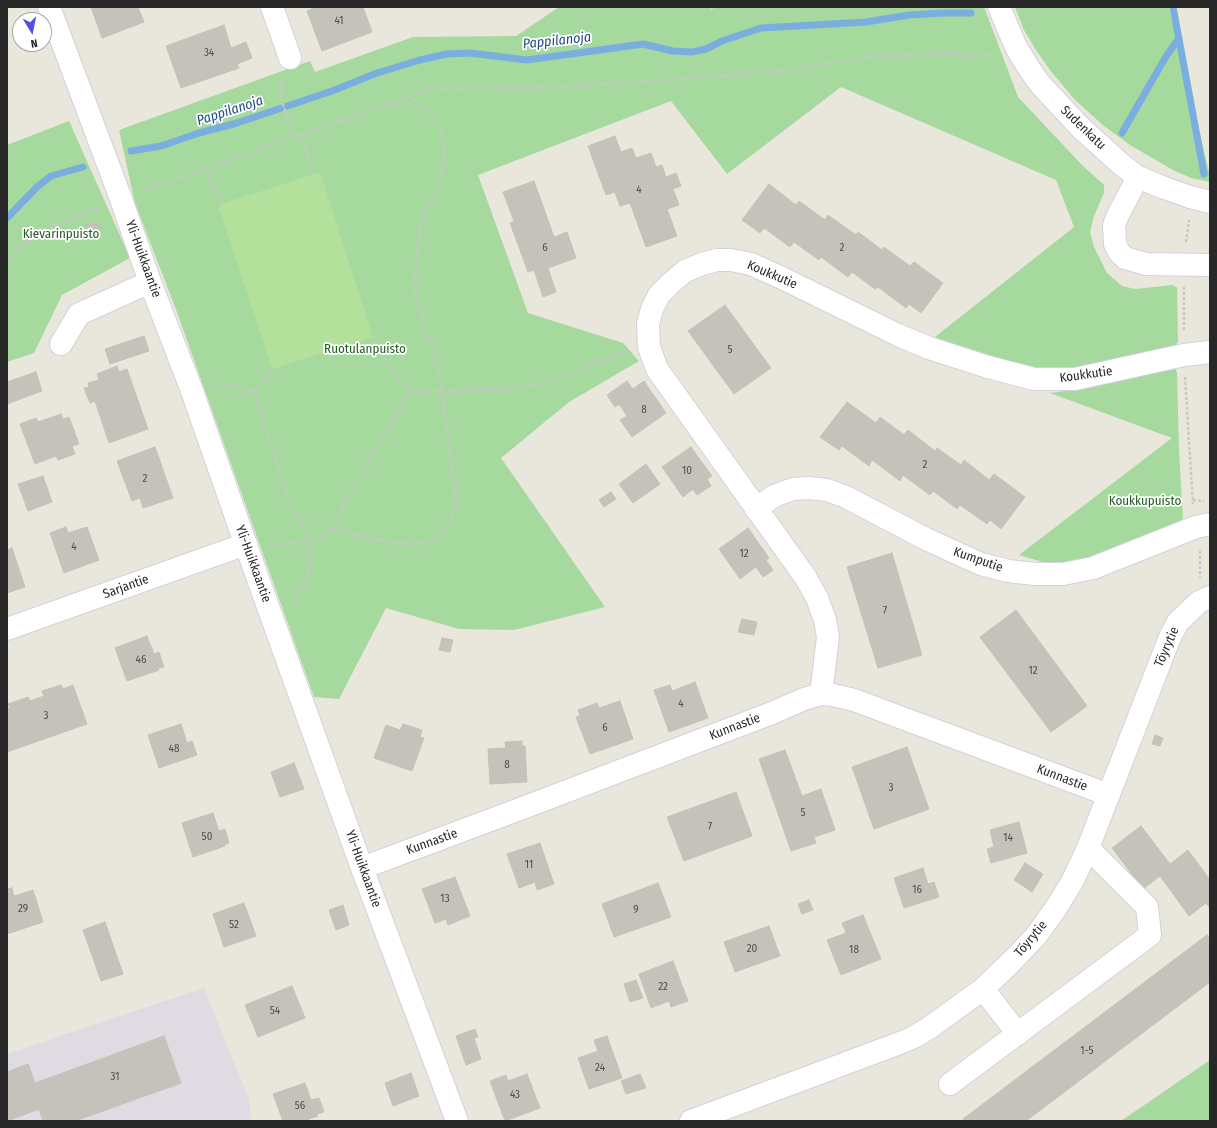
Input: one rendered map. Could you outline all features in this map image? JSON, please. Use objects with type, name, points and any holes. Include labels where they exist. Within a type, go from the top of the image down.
[{"type":"street","name":"Yli-Huikkaantie","points":[[49,7],[121,199],[150,282],[192,391],[362,868],[457,1121]]},
{"type":"street","points":[[272,7],[290,58]]},
{"type":"street","name":"Sudenkatu","points":[[999,7],[1016,47],[1040,84],[1082,128],[1122,165],[1138,177],[1190,197],[1210,202]]},
{"type":"street","points":[[1138,177],[1114,225],[1115,244],[1119,252],[1125,258],[1146,264],[1210,265]]},
{"type":"street","name":"Koukkutie","points":[[821,694],[828,637],[825,620],[818,598],[806,578],[669,388],[657,369],[649,347],[648,324],[652,309],[659,296],[671,283],[685,271],[702,264],[722,260],[750,264],[782,278],[898,335],[929,348],[994,369],[1034,379],[1075,379],[1184,355],[1210,352]]},
{"type":"street","points":[[61,344],[79,314],[150,282]]},
{"type":"street","name":"Kumputie","points":[[756,509],[774,496],[793,489],[809,488],[827,490],[846,497],[926,539],[981,564],[1008,571],[1036,574],[1063,574],[1093,568],[1203,526]]},
{"type":"street","name":"Sarjantie","points":[[7,629],[247,547]]},
{"type":"street","name":"Töyrytie","points":[[691,1121],[900,1043],[929,1028],[983,989],[1011,962],[1040,931],[1072,882],[1088,848],[1109,796],[1170,637],[1178,622],[1204,600]]},
{"type":"street","name":"Kunnastie","points":[[362,868],[772,713],[804,699],[821,694],[854,700],[1109,796]]},
{"type":"street","points":[[950,1084],[1150,935],[1147,907],[1088,848]]},
{"type":"street","points":[[983,989],[1018,1034]]},
{"type":"path","points":[[7,261],[22,246],[55,225],[121,199],[430,89],[554,87],[772,72],[868,57],[945,53],[997,55]]},
{"type":"path","points":[[247,547],[261,547],[310,540],[333,531],[393,543],[419,544],[438,537],[451,521],[456,497],[442,390],[436,356],[423,321],[415,291],[416,262],[422,225],[441,178],[445,152],[440,127],[429,113],[411,96]]},
{"type":"path","points":[[281,98],[293,137]]},
{"type":"path","points":[[301,134],[314,174]]},
{"type":"path","points":[[205,169],[223,203]]},
{"type":"path","points":[[374,337],[380,352],[397,377],[412,393]]},
{"type":"path","points":[[333,531],[351,492],[406,398],[412,393],[442,390],[514,389],[549,383],[628,350],[649,347]]},
{"type":"path","points":[[255,392],[272,369]]},
{"type":"path","points":[[192,391],[211,383],[231,385],[255,392]]},
{"type":"path","points":[[255,392],[287,496],[310,540],[308,575],[293,603],[273,619]]},
{"type":"path","points":[[1203,526],[1200,556],[1204,600]]},
{"type":"shaded area","points":[[204,988],[249,1099],[251,1121],[7,1121],[7,1054]]},
{"type":"green space","name":"Ruotulanpuisto","points":[[559,7],[710,7],[711,9],[718,7],[984,7],[1018,97],[1082,165],[1104,185],[1104,193],[1094,216],[1090,232],[1094,247],[1107,273],[1122,286],[1135,289],[1173,285],[1177,288],[1178,342],[1175,346],[1075,369],[1046,369],[984,357],[935,337],[1074,227],[1056,180],[841,87],[727,174],[671,101],[478,175],[528,313],[623,343],[639,361],[569,402],[501,458],[605,607],[514,630],[459,629],[386,608],[339,699],[314,697],[177,312],[135,203],[119,130],[310,61],[315,72],[413,37],[516,36]]},
{"type":"green space","points":[[1015,7],[1169,7],[1210,176],[1210,182],[1191,178],[1173,170],[1130,145],[1104,126],[1075,100],[1050,70],[1036,50],[1024,30]]},
{"type":"green space","name":"Kievarinpuisto","points":[[69,121],[130,258],[62,295],[34,353],[7,362],[7,145]]},
{"type":"green space","points":[[320,172],[373,337],[272,369],[218,205]]},
{"type":"green space","name":"Koukkupuisto","points":[[1175,367],[1177,373],[1183,519],[1123,549],[1056,566],[1019,555],[1172,438],[1050,393],[1089,388]]},
{"type":"green space","points":[[1210,1060],[1210,1121],[1121,1121]]},
{"type":"building","points":[[91,7],[138,7],[144,22],[102,38]]},
{"type":"building","points":[[316,7],[363,7],[372,32],[322,51],[307,11]]},
{"type":"building","points":[[224,25],[231,48],[246,42],[252,58],[237,64],[239,68],[181,88],[166,46]]},
{"type":"building","points":[[615,136],[621,152],[632,148],[636,158],[651,153],[656,167],[662,165],[666,177],[676,173],[681,186],[673,189],[679,205],[667,209],[677,236],[646,247],[630,203],[620,206],[615,192],[606,195],[588,146]]},
{"type":"building","points":[[534,181],[554,237],[567,232],[576,258],[548,268],[556,292],[543,297],[534,270],[528,272],[510,223],[514,221],[503,192]]},
{"type":"building","points":[[769,184],[796,205],[799,201],[825,220],[828,215],[856,235],[858,232],[882,250],[884,247],[910,266],[914,262],[943,283],[921,313],[909,304],[906,308],[878,287],[875,289],[852,272],[848,277],[821,257],[819,260],[794,242],[790,247],[764,228],[760,233],[742,220]]},
{"type":"building","points":[[96,222],[99,229],[89,233],[86,225]]},
{"type":"building","points":[[725,305],[771,368],[734,394],[688,331]]},
{"type":"building","points":[[144,336],[149,351],[110,364],[105,349]]},
{"type":"building","points":[[117,366],[119,372],[127,369],[148,429],[109,443],[95,401],[90,403],[84,388],[89,387],[88,383],[99,380],[97,374]]},
{"type":"building","points":[[36,372],[42,391],[7,404],[7,382]]},
{"type":"building","points":[[627,381],[633,389],[644,381],[666,413],[632,437],[620,420],[627,416],[619,404],[615,407],[607,395]]},
{"type":"building","points":[[847,402],[876,423],[880,417],[904,435],[908,430],[935,451],[937,448],[961,465],[964,460],[989,480],[994,474],[1025,497],[1001,529],[990,520],[987,524],[960,505],[957,509],[933,491],[930,495],[903,475],[900,481],[872,460],[869,466],[842,446],[839,450],[820,437]]},
{"type":"building","points":[[61,414],[63,419],[69,417],[79,444],[72,446],[75,454],[58,460],[56,456],[35,464],[20,424],[36,418],[38,422]]},
{"type":"building","points":[[155,447],[173,498],[143,508],[140,498],[132,501],[117,461]]},
{"type":"building","points":[[691,447],[712,476],[707,479],[711,486],[697,495],[693,489],[683,497],[662,467]]},
{"type":"building","points":[[646,464],[660,484],[633,503],[619,484]]},
{"type":"building","points":[[43,476],[52,502],[28,511],[18,484]]},
{"type":"building","points":[[611,492],[616,499],[604,507],[599,500]]},
{"type":"building","points":[[66,527],[68,533],[87,527],[99,560],[64,573],[50,533]]},
{"type":"building","points":[[748,528],[769,558],[766,560],[773,570],[763,577],[756,567],[740,579],[719,549]]},
{"type":"building","points":[[12,548],[25,587],[7,593],[7,550]]},
{"type":"building","points":[[892,553],[922,655],[878,668],[847,567]]},
{"type":"building","points":[[1016,610],[1087,706],[1051,732],[980,637]]},
{"type":"building","points":[[742,619],[757,622],[754,635],[738,632]]},
{"type":"building","points":[[147,636],[154,654],[159,652],[164,667],[127,681],[115,648]]},
{"type":"building","points":[[442,638],[453,640],[450,652],[439,650]]},
{"type":"building","points":[[695,682],[708,718],[669,732],[654,690],[670,685],[672,691]]},
{"type":"building","points":[[61,685],[63,689],[73,685],[87,724],[7,752],[7,709],[10,708],[8,704],[28,697],[30,701],[44,696],[42,691]]},
{"type":"building","points":[[620,701],[633,739],[590,754],[576,717],[580,716],[578,710],[597,703],[599,708]]},
{"type":"building","points":[[181,724],[187,743],[192,741],[197,755],[159,768],[148,735]]},
{"type":"building","points":[[403,724],[422,730],[420,737],[424,738],[412,771],[374,758],[386,725],[400,730]]},
{"type":"building","points":[[1155,735],[1163,738],[1160,746],[1152,744]]},
{"type":"building","points":[[522,741],[522,746],[525,746],[527,782],[490,784],[488,749],[506,748],[505,742]]},
{"type":"building","points":[[907,747],[929,809],[874,829],[852,767]]},
{"type":"building","points":[[785,750],[802,796],[821,789],[835,830],[814,837],[816,843],[791,851],[759,759]]},
{"type":"building","points":[[294,763],[304,789],[280,797],[271,772]]},
{"type":"building","points":[[736,792],[752,836],[684,861],[667,817]]},
{"type":"building","points":[[213,813],[219,831],[225,829],[229,843],[224,845],[225,846],[193,857],[182,823]]},
{"type":"building","points":[[1019,822],[1027,853],[991,863],[987,849],[994,847],[990,830]]},
{"type":"building","points":[[1141,826],[1170,864],[1188,850],[1210,880],[1210,908],[1206,903],[1189,916],[1160,876],[1143,889],[1112,848]]},
{"type":"building","points":[[540,843],[554,884],[537,890],[535,882],[519,888],[507,854]]},
{"type":"building","points":[[1025,863],[1043,874],[1032,892],[1014,880]]},
{"type":"building","points":[[923,868],[928,884],[934,882],[939,897],[904,908],[894,878]]},
{"type":"building","points":[[455,877],[470,916],[448,925],[446,919],[435,923],[422,889]]},
{"type":"building","points":[[658,883],[671,917],[614,937],[602,904]]},
{"type":"building","points":[[12,888],[14,896],[33,890],[43,922],[7,934],[7,889]]},
{"type":"building","points":[[809,900],[813,910],[802,914],[798,904]]},
{"type":"building","points":[[244,903],[256,936],[224,947],[213,914]]},
{"type":"building","points":[[343,905],[349,925],[336,930],[329,910]]},
{"type":"building","points":[[863,915],[881,959],[841,975],[827,940],[846,933],[842,923]]},
{"type":"building","points":[[105,922],[123,974],[101,981],[83,930]]},
{"type":"building","points":[[769,926],[780,956],[735,972],[724,942]]},
{"type":"building","points":[[1207,935],[1210,940],[1210,982],[1026,1121],[965,1121],[963,1119]]},
{"type":"building","points":[[673,961],[688,1001],[671,1007],[669,1001],[651,1008],[639,974]]},
{"type":"building","points":[[636,980],[643,998],[630,1002],[624,984]]},
{"type":"building","points":[[292,986],[305,1018],[258,1037],[245,1005]]},
{"type":"building","points":[[475,1029],[478,1037],[474,1038],[481,1059],[466,1065],[456,1036]]},
{"type":"building","points":[[164,1036],[181,1083],[75,1121],[43,1121],[39,1109],[7,1121],[7,1072],[28,1064],[35,1083]]},
{"type":"building","points":[[607,1036],[622,1078],[589,1089],[578,1058],[598,1051],[594,1040]]},
{"type":"building","points":[[411,1073],[419,1096],[393,1106],[385,1083]]},
{"type":"building","points":[[527,1074],[540,1108],[505,1121],[490,1081],[506,1075],[508,1081]]},
{"type":"building","points":[[640,1074],[646,1088],[626,1094],[621,1081]]},
{"type":"building","points":[[305,1083],[311,1100],[319,1098],[324,1112],[317,1114],[318,1116],[303,1121],[283,1121],[273,1094]]},
{"type":"waterway","points":[[1173,7],[1204,174]]},
{"type":"waterway","name":"Pappilanoja","points":[[131,151],[161,146],[199,133],[237,123],[332,91],[377,73],[420,60],[447,54],[470,53],[527,60],[643,44],[673,51],[692,52],[706,49],[722,41],[761,28],[866,22],[909,15],[971,13]]},
{"type":"waterway","points":[[1122,133],[1165,58],[1179,38]]},
{"type":"waterway","name":"Pappilanoja","points":[[7,218],[37,187],[51,176],[83,167]]}]
